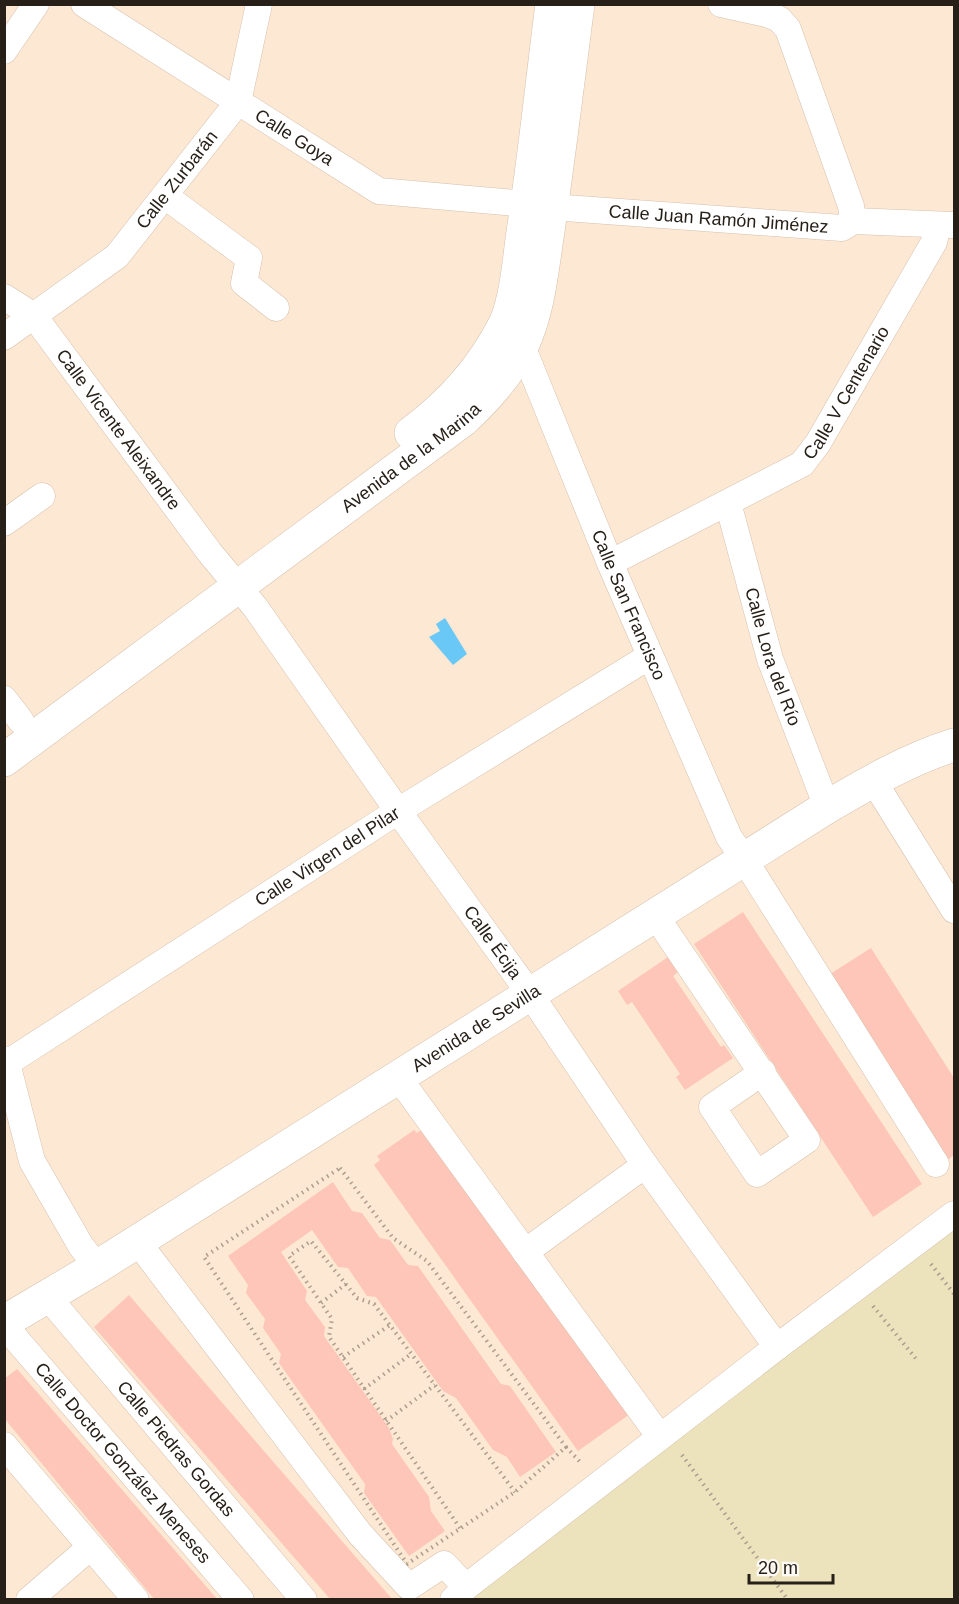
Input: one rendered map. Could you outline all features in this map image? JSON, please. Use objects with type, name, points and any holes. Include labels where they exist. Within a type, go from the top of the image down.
[{"type":"street","points":[[4,51],[36,4]]},
{"type":"street","name":"Calle Goya","points":[[84,4],[379,192],[540,206]]},
{"type":"street","name":"Calle Zurbarán","points":[[4,337],[117,256],[238,102],[259,4]]},
{"type":"street","name":"Avenida de la Marina","points":[[10,718],[231,579],[463,420],[486,399],[522,346],[534,313],[552,4]]},
{"type":"street","name":"Avenida de la Marina","points":[[4,760],[432,418],[466,384],[487,355],[506,322],[540,206],[578,4]]},
{"type":"street","points":[[721,4],[767,14],[779,19],[788,29],[851,206],[853,221]]},
{"type":"street","points":[[165,196],[249,258],[244,282],[276,308]]},
{"type":"street","name":"Calle Juan Ramón Jiménez","points":[[540,206],[842,228],[853,221],[945,235]]},
{"type":"street","name":"Calle V Centenario","points":[[610,563],[802,464],[818,443],[945,235]]},
{"type":"street","name":"Calle Vicente Aleixandre","points":[[4,297],[34,316],[210,554],[231,579]]},
{"type":"street","name":"Calle San Francisco","points":[[522,346],[610,563],[729,837],[936,1164]]},
{"type":"street","points":[[4,523],[42,496]]},
{"type":"street","name":"Calle Lora del Río","points":[[728,503],[770,659],[827,807]]},
{"type":"street","name":"Calle Écija","points":[[231,579],[255,607],[530,994],[645,1165],[777,1347]]},
{"type":"street","name":"Calle Virgen del Pilar","points":[[6,1061],[398,811],[650,656]]},
{"type":"street","name":"Avenida de Sevilla","points":[[4,1323],[97,1267],[827,807],[873,780],[954,745]]},
{"type":"street","points":[[873,780],[954,910]]},
{"type":"street","points":[[655,915],[763,1072]]},
{"type":"street","points":[[6,1061],[32,1161],[81,1246],[97,1267]]},
{"type":"street","points":[[398,1077],[525,1252],[663,1435]]},
{"type":"street","points":[[525,1252],[645,1165]]},
{"type":"street","points":[[137,1241],[360,1534],[409,1587],[444,1564],[460,1593],[777,1347],[954,1214]]},
{"type":"street","name":"Calle Piedras Gordas","points":[[47,1296],[304,1599]]},
{"type":"street","name":"Calle Doctor González Meneses","points":[[4,1323],[241,1599]]},
{"type":"street","points":[[4,1445],[136,1599]]},
{"type":"street","points":[[28,1599],[80,1556]]},
{"type":"path","points":[[566,1447],[515,1492],[407,1564],[204,1257],[340,1168],[393,1238],[428,1261],[566,1447],[584,1465]]},
{"type":"path","points":[[460,1528],[329,1337],[332,1319],[289,1256],[312,1241],[357,1298],[374,1304],[515,1492]]},
{"type":"path","points":[[321,1304],[346,1284]]},
{"type":"path","points":[[857,1287],[917,1360]]},
{"type":"path","points":[[343,1357],[390,1325]]},
{"type":"path","points":[[364,1389],[411,1354]]},
{"type":"path","points":[[386,1421],[435,1385]]},
{"type":"path","points":[[663,1435],[788,1599]]},
{"type":"sand","points":[[954,1223],[954,1599],[468,1600]]},
{"type":"water","points":[[445,618],[467,654],[453,665],[429,637],[440,631],[436,624]]},
{"type":"building","points":[[743,912],[922,1184],[873,1217],[694,944]]},
{"type":"building","points":[[871,948],[954,1078],[954,1155],[946,1161],[827,976]]},
{"type":"building","points":[[668,957],[678,972],[673,976],[721,1047],[724,1045],[733,1058],[685,1090],[676,1077],[680,1074],[632,1002],[627,1005],[618,991]]},
{"type":"building","points":[[425,1127],[630,1414],[578,1451],[374,1165],[380,1160],[377,1156],[414,1130],[417,1133]]},
{"type":"building","points":[[333,1182],[352,1211],[362,1213],[380,1238],[390,1240],[408,1265],[418,1266],[501,1384],[510,1386],[556,1452],[520,1477],[507,1457],[493,1450],[456,1398],[443,1391],[376,1297],[367,1296],[348,1268],[338,1267],[312,1230],[281,1252],[307,1291],[305,1300],[325,1327],[324,1336],[389,1428],[393,1439],[392,1444],[429,1497],[431,1511],[445,1531],[409,1556],[364,1493],[365,1484],[279,1363],[281,1354],[263,1328],[265,1319],[246,1293],[248,1285],[228,1256]]},
{"type":"building","points":[[129,1295],[393,1600],[331,1600],[94,1327]]},
{"type":"building","points":[[17,1369],[218,1600],[155,1600],[4,1418],[4,1379]]}]
